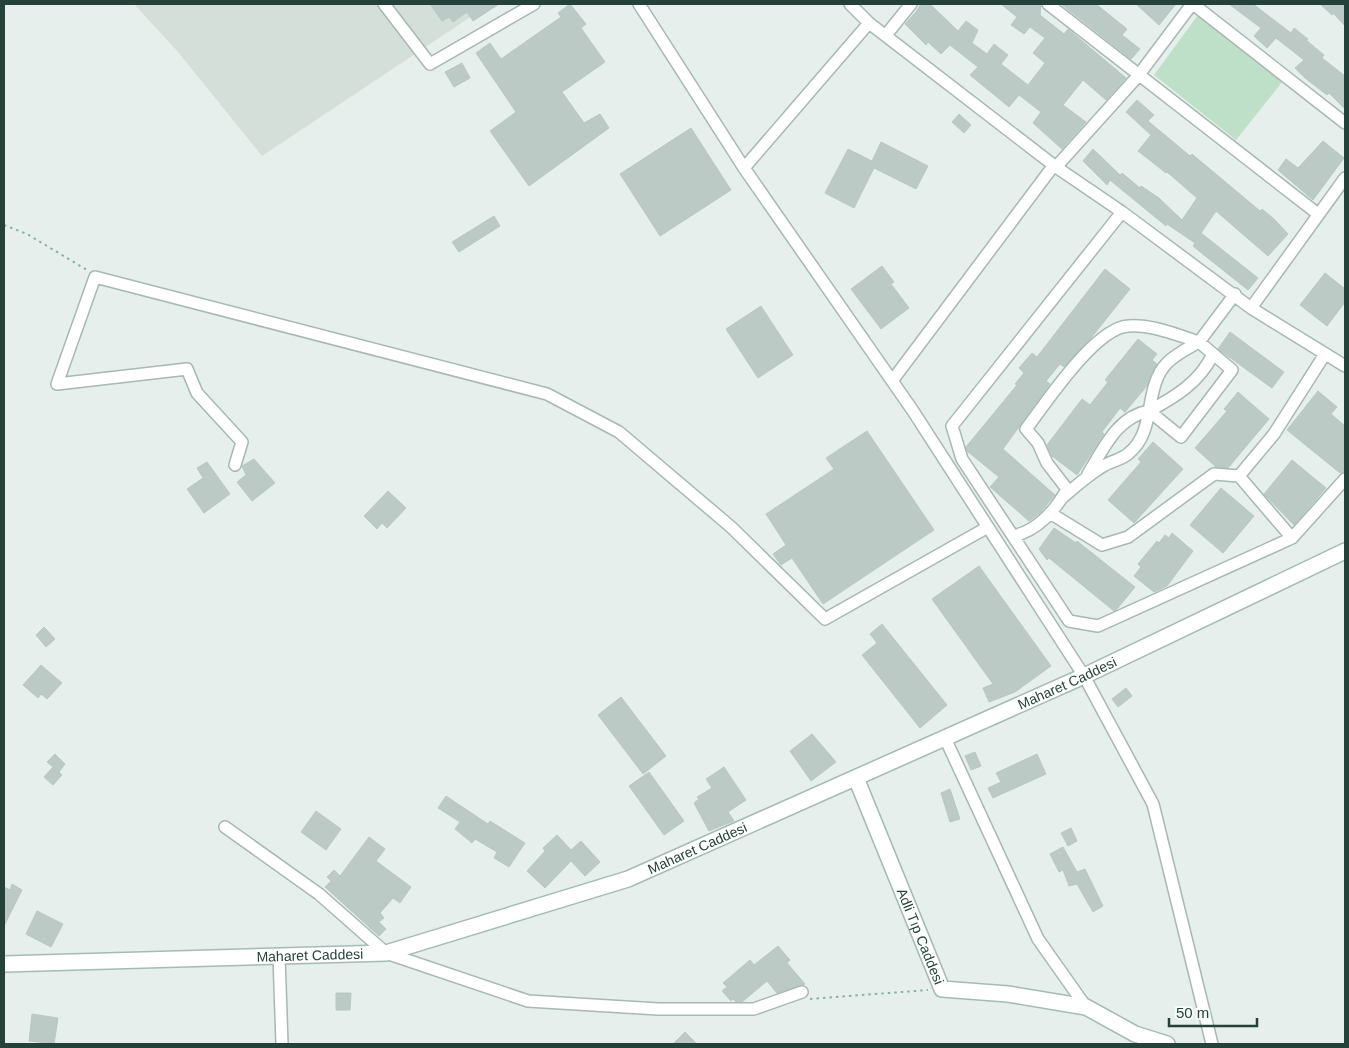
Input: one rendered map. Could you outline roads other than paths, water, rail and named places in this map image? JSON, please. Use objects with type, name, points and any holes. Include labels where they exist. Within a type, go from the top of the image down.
[{"type":"street","points":[[384,4],[430,64],[534,4]]},
{"type":"street","points":[[639,4],[744,168],[892,381],[1084,676],[1153,804],[1212,1044]]},
{"type":"street","points":[[850,4],[869,23],[1055,166],[1122,212],[1235,294],[1251,308],[1345,366]]},
{"type":"street","points":[[886,35],[911,4]]},
{"type":"street","points":[[1048,4],[1138,76],[1318,214]]},
{"type":"street","points":[[892,381],[1055,166],[1138,76],[1192,4],[1345,123]]},
{"type":"street","points":[[744,168],[869,23]]},
{"type":"street","points":[[1251,308],[1345,178]]},
{"type":"street","points":[[1122,212],[952,426],[962,459],[1069,621],[1098,626],[1292,538],[1345,479]]},
{"type":"street","points":[[235,465],[242,442],[197,393],[187,369],[57,384],[95,277],[547,394],[619,432],[730,527],[825,619],[988,527]]},
{"type":"street","points":[[1086,476],[1129,453],[1146,429],[1153,388],[1166,364],[1181,351],[1199,342],[1235,294]]},
{"type":"street","points":[[1062,498],[1067,489],[1047,463],[1038,443],[1026,429],[1088,350],[1104,335],[1126,326],[1156,329],[1199,342],[1232,370],[1181,438],[1149,411]]},
{"type":"street","points":[[1013,536],[1026,534],[1050,513],[1062,498],[1086,476],[1121,424],[1135,414],[1149,411],[1186,389],[1207,367],[1213,354]]},
{"type":"street","points":[[1239,476],[1274,434],[1325,354]]},
{"type":"street","points":[[1050,513],[1102,545],[1128,537],[1214,474],[1239,476],[1292,538]]},
{"type":"street","name":"Maharet Caddesi","points":[[4,964],[386,953],[628,879],[1084,676],[1345,552]]},
{"type":"street","points":[[945,738],[1038,939],[1086,1007]]},
{"type":"street","name":"Adli Tıp Caddesi","points":[[856,778],[942,989],[1008,994],[1086,1007],[1135,1034],[1167,1044]]},
{"type":"street","points":[[225,827],[319,894],[386,953],[528,1001],[658,1009],[754,1009],[802,996]]},
{"type":"street","points":[[279,956],[282,1044]]}]
